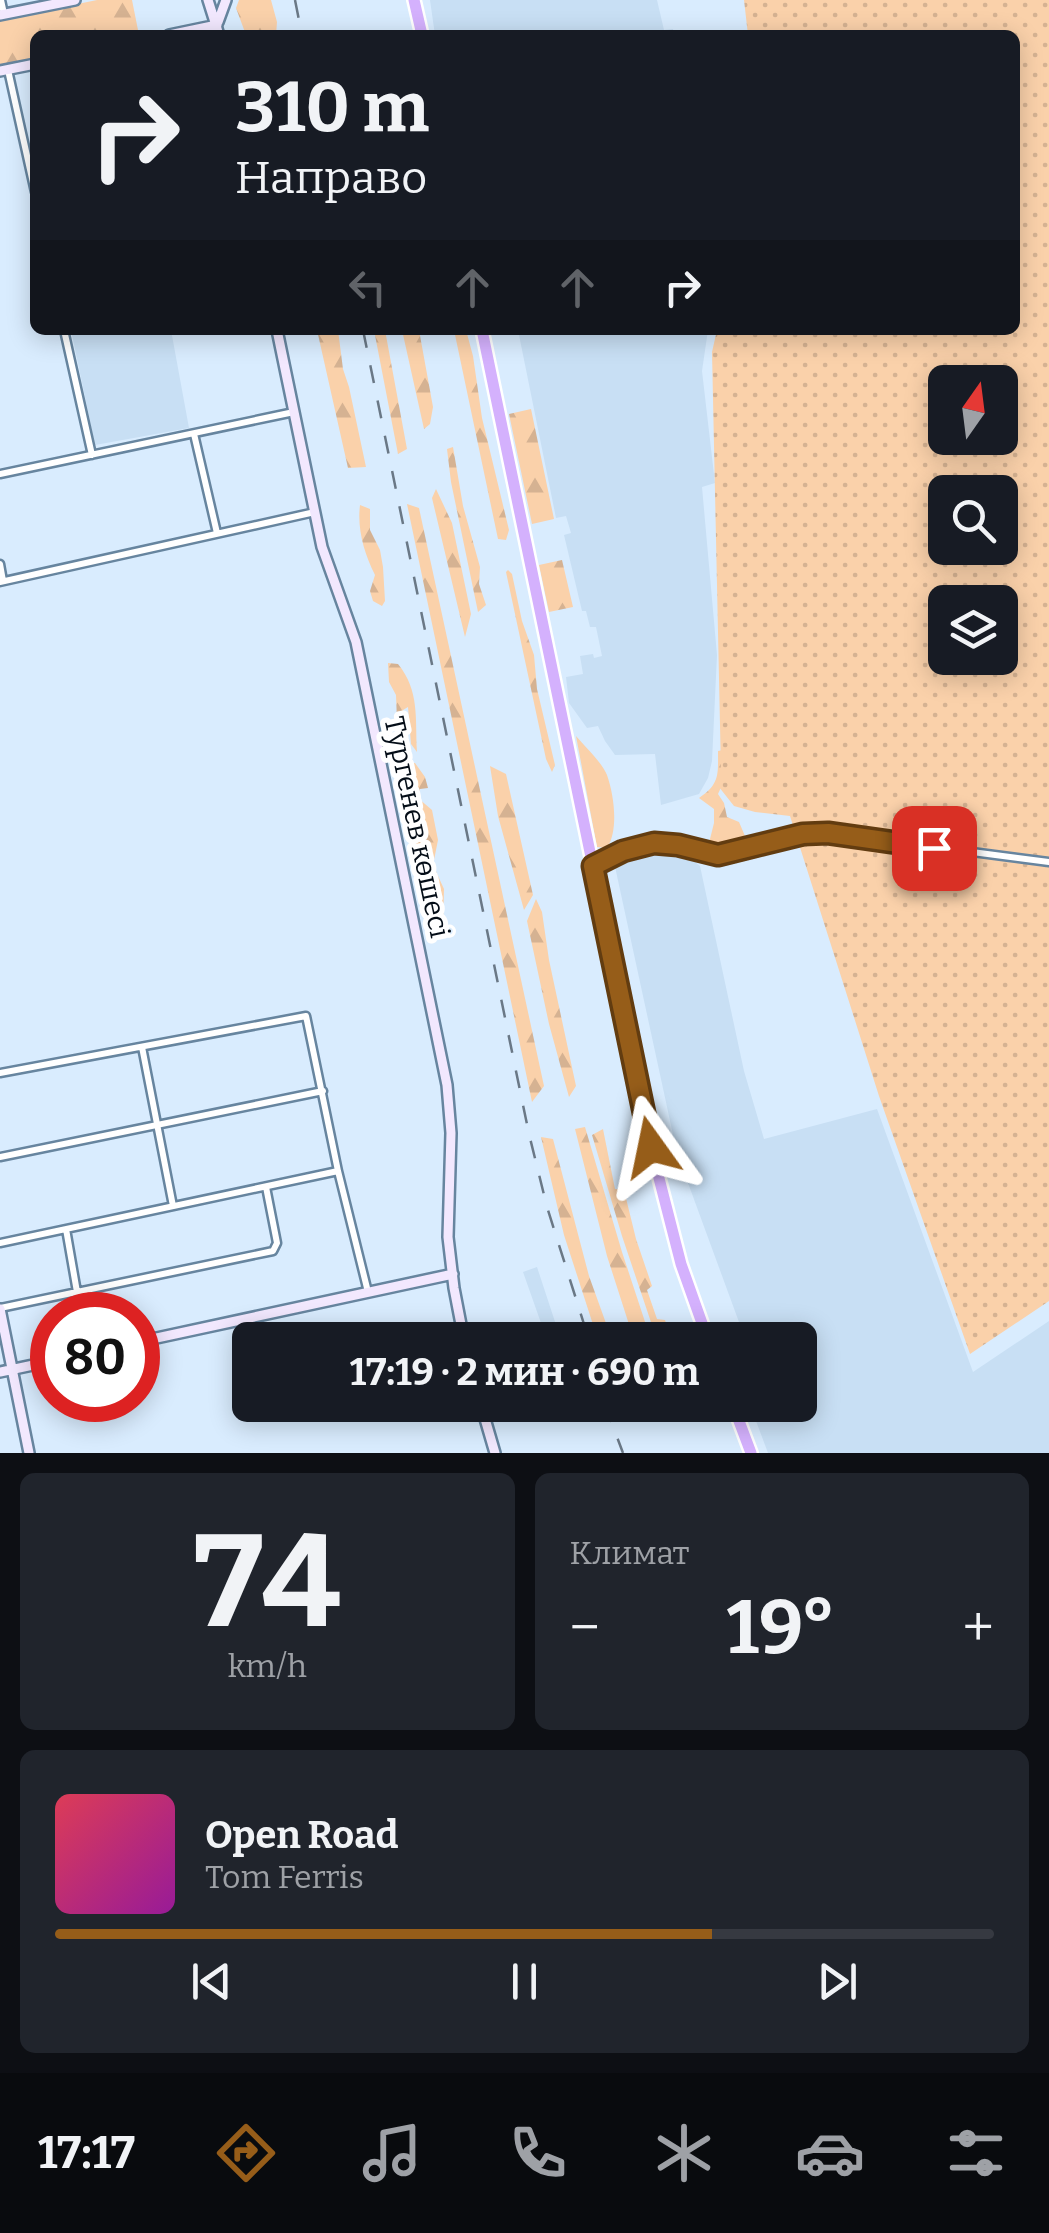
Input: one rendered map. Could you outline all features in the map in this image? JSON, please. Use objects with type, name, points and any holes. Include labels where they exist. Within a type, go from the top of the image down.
[{"type":"highway","points":[[414,0],[421,30]]},
{"type":"highway","points":[[483,335],[662,1195],[702,1322]]},
{"type":"highway","points":[[740,1422],[752,1453]]},
{"type":"main road","points":[[2,15],[75,0]]},
{"type":"main road","points":[[208,0],[218,30]]},
{"type":"main road","points":[[218,30],[226,0]]},
{"type":"main road","points":[[4,71],[30,65]]},
{"type":"main road","name":"Тургенев көшесі","points":[[279,335],[322,546],[356,642],[447,1085],[451,1133],[448,1236],[461,1322]]},
{"type":"main road","points":[[160,1337],[453,1274]]},
{"type":"main road","points":[[0,1308],[29,1453]]},
{"type":"main road","points":[[0,1372],[30,1366]]},
{"type":"main road","points":[[486,1422],[495,1453]]},
{"type":"street","points":[[1,0],[2,15]]},
{"type":"street","points":[[4,71],[30,172]]},
{"type":"street","points":[[65,335],[92,455]]},
{"type":"street","points":[[0,474],[294,412]]},
{"type":"street","points":[[194,434],[216,532]]},
{"type":"street","points":[[0,564],[2,582],[314,512]]},
{"type":"street","points":[[593,866],[623,851],[654,843],[718,855],[803,834],[828,833],[1049,862]]},
{"type":"street","points":[[0,1074],[306,1016],[368,1292]]},
{"type":"street","points":[[142,1047],[173,1206]]},
{"type":"street","points":[[0,1157],[323,1091]]},
{"type":"street","points":[[0,1242],[338,1170]]},
{"type":"street","points":[[66,1229],[77,1292],[272,1251],[277,1243],[266,1187]]},
{"type":"street","points":[[0,1308],[30,1302]]},
{"type":"shaded area","points":[[430,0],[657,0],[664,30],[434,30]]},
{"type":"shaded area","points":[[72,335],[172,335],[189,428],[95,445]]},
{"type":"shaded area","points":[[519,335],[707,335],[702,371],[715,483],[702,487],[717,655],[712,761],[699,794],[661,805],[655,754],[615,755],[598,726],[587,728],[569,703],[566,677],[583,674],[580,656],[602,656],[596,627],[590,627],[586,611],[582,611],[564,535],[571,533],[566,516],[556,518]]},
{"type":"shaded area","points":[[686,854],[700,866],[744,1071],[764,1139],[877,1109],[973,1372],[1049,1321],[1049,1453],[768,1453],[756,1422],[817,1422],[817,1322],[739,1322],[677,1153],[614,862],[631,856]]},
{"type":"shaded area","points":[[537,1267],[555,1322],[541,1322],[523,1272]]},
{"type":"green space","points":[[97,0],[132,0],[138,30],[30,30],[30,61],[0,67],[0,20]]},
{"type":"green space","points":[[239,0],[271,0],[276,30],[244,30],[236,8]]},
{"type":"green space","points":[[744,0],[1049,0],[1049,1301],[970,1354],[879,1096],[790,816],[734,806],[715,782],[721,772],[712,352],[716,335],[1020,335],[1020,30],[747,30]]},
{"type":"green space","points":[[318,335],[339,335],[366,467],[348,468]]},
{"type":"green space","points":[[375,335],[386,335],[407,449],[398,454]]},
{"type":"green space","points":[[403,335],[420,335],[433,407],[430,424],[424,429]]},
{"type":"green space","points":[[455,335],[467,335],[473,356],[482,418],[509,530],[506,540],[498,539]]},
{"type":"green space","points":[[531,409],[554,519],[532,524],[509,414]]},
{"type":"green space","points":[[453,447],[486,605],[478,612],[451,482],[447,449]]},
{"type":"green space","points":[[436,489],[452,523],[471,614],[465,637],[432,498]]},
{"type":"green space","points":[[407,504],[419,508],[544,1086],[532,1102]]},
{"type":"green space","points":[[360,505],[370,509],[370,530],[380,550],[385,601],[382,606],[373,601],[370,591],[375,575],[362,541]]},
{"type":"green space","points":[[562,560],[573,607],[549,612],[539,565]]},
{"type":"green space","points":[[508,570],[534,655],[537,689],[555,765],[552,772],[546,759]]},
{"type":"green space","points":[[388,663],[398,664],[410,684],[417,752],[411,744],[408,707],[403,710],[406,750],[398,748],[396,695],[389,682]]},
{"type":"green space","points":[[576,736],[601,765],[610,783],[614,822],[607,848],[597,847]]},
{"type":"green space","points":[[723,750],[723,783],[718,794],[727,817],[739,822],[745,836],[736,848],[726,845],[712,850],[708,847],[714,809],[699,798],[714,783],[718,751]]},
{"type":"green space","points":[[407,763],[415,763],[428,788],[420,789],[418,798],[432,810],[438,840],[433,865],[444,889],[443,926],[437,923],[424,857],[412,844],[406,807],[411,795],[404,772]]},
{"type":"green space","points":[[490,766],[506,774],[533,895],[524,910],[498,816]]},
{"type":"green space","points":[[536,899],[542,912],[576,1086],[569,1097],[527,921]]},
{"type":"green space","points":[[585,1127],[645,1322],[628,1322],[575,1129]]},
{"type":"green space","points":[[603,1129],[615,1189],[624,1190],[652,1286],[647,1290],[657,1319],[666,1322],[651,1322],[592,1135]]},
{"type":"green space","points":[[541,1137],[553,1139],[589,1276],[606,1322],[592,1322],[564,1235]]},
{"type":"railway","points":[[295,0],[301,30]]},
{"type":"railway","points":[[364,335],[529,1134],[583,1322]]},
{"type":"railway","points":[[611,1422],[623,1453]]},
{"type":"route","points":[[651,1147],[593,866],[623,851],[654,843],[718,855],[803,834],[852,834],[934,848]]}]
